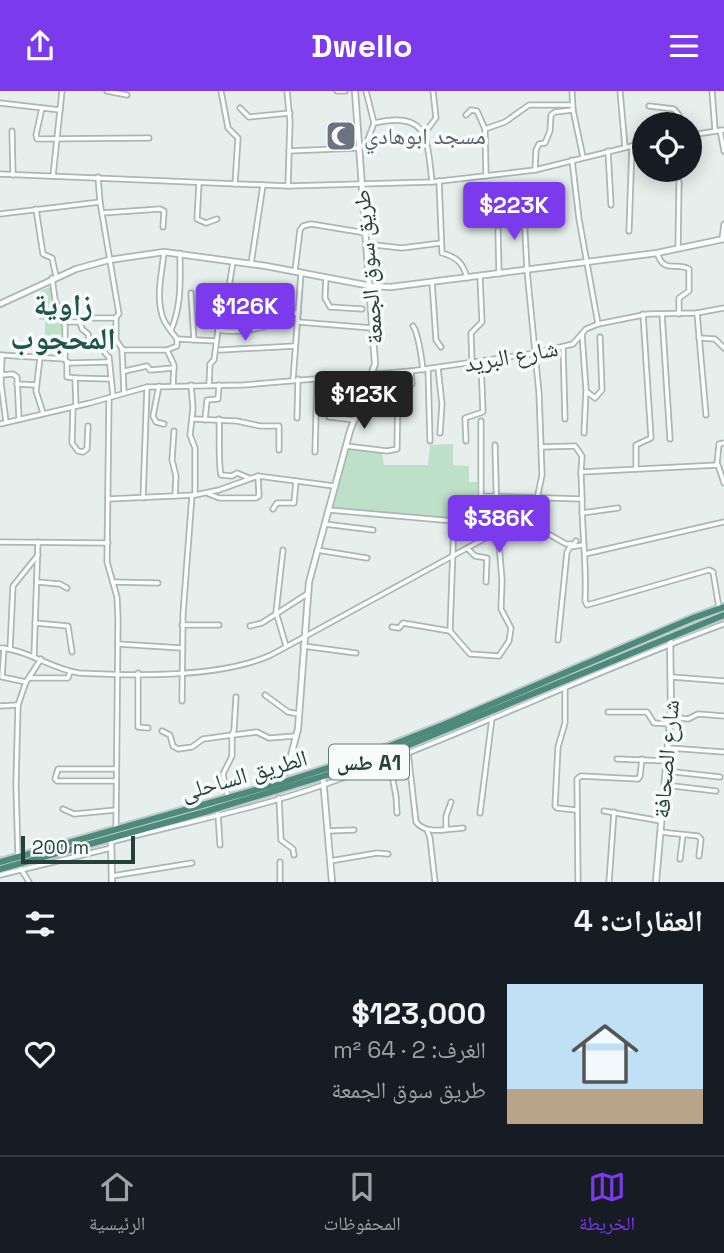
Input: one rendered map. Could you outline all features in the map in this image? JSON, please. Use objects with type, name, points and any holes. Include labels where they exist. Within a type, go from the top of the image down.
[{"type":"highway","name":"الطريق الساحلى","points":[[0,869],[116,831],[323,781],[671,639],[722,611]]},
{"type":"highway","name":"الطريق الساحلى","points":[[0,862],[19,863],[111,843],[228,797],[408,746],[693,618],[722,611]]},
{"type":"street","points":[[52,176],[62,91]]},
{"type":"street","points":[[107,91],[127,95]]},
{"type":"street","points":[[221,91],[228,128],[238,138],[235,184]]},
{"type":"street","points":[[288,91],[288,186]]},
{"type":"street","points":[[337,91],[345,91]]},
{"type":"street","name":"طريق سوق الجمعة","points":[[279,784],[288,767],[300,714],[307,594],[317,550],[346,446],[376,359],[355,91]]},
{"type":"street","points":[[289,151],[359,148],[367,142],[373,123],[366,91]]},
{"type":"street","points":[[424,134],[436,118],[433,91]]},
{"type":"street","points":[[572,91],[572,108],[583,157]]},
{"type":"street","points":[[620,91],[625,147]]},
{"type":"street","points":[[712,91],[724,151]]},
{"type":"street","points":[[0,103],[60,110]]},
{"type":"street","points":[[485,129],[505,122],[529,105],[572,108]]},
{"type":"street","points":[[649,106],[674,109],[676,112]]},
{"type":"street","points":[[42,108],[36,137],[149,138]]},
{"type":"street","points":[[240,108],[249,117],[289,113]]},
{"type":"street","points":[[535,170],[536,150],[548,137],[551,115],[572,108]]},
{"type":"street","points":[[466,115],[471,110],[477,111],[485,129],[486,176]]},
{"type":"street","points":[[373,123],[398,118],[408,120],[424,134],[432,182]]},
{"type":"street","points":[[702,133],[720,130]]},
{"type":"street","points":[[12,131],[13,175]]},
{"type":"street","points":[[367,142],[426,141]]},
{"type":"street","points":[[0,174],[288,186],[432,182],[535,170],[632,146],[629,231]]},
{"type":"street","points":[[608,151],[611,205]]},
{"type":"street","points":[[572,160],[597,324]]},
{"type":"street","points":[[98,177],[109,260],[120,313],[116,318],[117,340],[122,349],[125,370],[124,392]]},
{"type":"street","points":[[439,181],[442,253],[452,255],[459,261],[467,278]]},
{"type":"street","points":[[678,248],[679,182]]},
{"type":"street","points":[[199,183],[197,219],[206,223],[217,219]]},
{"type":"street","points":[[251,264],[264,185]]},
{"type":"street","points":[[0,214],[100,202]]},
{"type":"street","points":[[36,209],[43,254],[51,258],[55,299],[64,322],[68,377],[110,379]]},
{"type":"street","points":[[102,213],[160,209],[164,211],[163,226]]},
{"type":"street","points":[[70,672],[68,678],[28,680],[2,677],[2,648],[34,656],[70,672],[183,672],[243,665],[264,658],[524,517],[537,499],[542,481],[536,353],[524,214]]},
{"type":"street","points":[[297,418],[295,346],[300,230],[311,224],[366,233]]},
{"type":"street","points":[[0,304],[54,277],[109,260],[164,252],[251,264],[371,286],[481,277],[657,253],[723,239],[724,225]]},
{"type":"street","points":[[498,230],[499,274]]},
{"type":"street","points":[[366,244],[402,248],[441,243]]},
{"type":"street","points":[[122,349],[167,350],[177,346],[177,339],[163,319],[160,303],[164,252]]},
{"type":"street","points":[[171,330],[177,316],[181,286],[180,253]]},
{"type":"street","points":[[657,253],[660,261],[667,266],[685,266],[689,269],[689,291],[679,298],[679,314]]},
{"type":"street","points":[[227,299],[233,262]]},
{"type":"street","points":[[326,277],[325,298],[330,307],[362,309]]},
{"type":"street","points":[[472,363],[471,333],[482,323],[481,277]]},
{"type":"street","points":[[432,282],[436,339],[441,347]]},
{"type":"street","points":[[191,292],[194,340]]},
{"type":"street","name":"شارع البريد","points":[[0,424],[147,387],[295,380],[411,371],[481,362],[563,347],[576,341],[588,327],[597,324],[643,314],[697,313],[724,308]]},
{"type":"street","points":[[218,330],[260,328],[282,322],[285,314],[298,313]]},
{"type":"street","points":[[697,313],[706,415]]},
{"type":"street","points":[[636,469],[635,446],[638,442],[651,438],[643,314]]},
{"type":"street","points":[[662,314],[670,439]]},
{"type":"street","points":[[209,385],[219,316]]},
{"type":"street","points":[[64,322],[116,318]]},
{"type":"street","points":[[80,322],[90,342],[104,342],[110,379],[107,562],[118,607],[116,831]]},
{"type":"street","points":[[298,322],[374,328]]},
{"type":"street","points":[[413,326],[418,334],[418,350],[425,369],[430,441]]},
{"type":"street","points":[[582,334],[586,390],[584,433]]},
{"type":"street","points":[[586,390],[595,398],[602,390],[600,337]]},
{"type":"street","points":[[699,338],[715,338],[724,348]]},
{"type":"street","points":[[177,339],[216,341]]},
{"type":"street","points":[[220,350],[295,346]]},
{"type":"street","points":[[563,347],[565,419]]},
{"type":"street","points":[[167,350],[174,365],[173,385]]},
{"type":"street","points":[[6,422],[1,384],[1,355],[108,362]]},
{"type":"street","points":[[40,358],[36,396],[43,414]]},
{"type":"street","points":[[466,441],[465,418],[483,412],[481,362]]},
{"type":"street","points":[[125,370],[147,366],[150,370],[174,368]]},
{"type":"street","points":[[438,368],[442,404],[440,433]]},
{"type":"street","points":[[346,446],[387,451],[397,449],[398,388],[412,384],[411,371]]},
{"type":"street","points":[[1,375],[14,374],[19,419]]},
{"type":"street","points":[[315,452],[317,377]]},
{"type":"street","points":[[75,378],[72,443],[76,450],[83,452],[87,449],[88,426]]},
{"type":"street","points":[[17,384],[36,385]]},
{"type":"street","points":[[182,701],[183,625],[195,448],[190,435],[193,419],[191,385]]},
{"type":"street","points":[[205,421],[207,400],[218,399],[219,385]]},
{"type":"street","points":[[159,386],[153,416],[156,422],[164,425]]},
{"type":"street","points":[[143,498],[147,387]]},
{"type":"street","points":[[329,417],[355,420]]},
{"type":"street","points":[[193,419],[219,419],[260,426],[279,426],[279,450]]},
{"type":"street","points":[[219,419],[221,475],[232,476],[240,473],[250,478]]},
{"type":"street","points":[[481,421],[481,496],[582,499]]},
{"type":"street","points":[[174,431],[172,460],[176,476],[175,496]]},
{"type":"street","points":[[724,443],[717,447],[718,465],[724,483]]},
{"type":"street","points":[[392,627],[399,628],[403,623],[450,631],[470,654],[499,656],[509,641],[511,628],[501,609],[495,445]]},
{"type":"street","points":[[541,447],[575,446],[582,456],[585,601],[589,605],[709,570],[713,572],[722,611]]},
{"type":"street","points":[[581,472],[718,465]]},
{"type":"street","points":[[108,499],[208,493],[258,476],[334,486]]},
{"type":"street","points":[[208,493],[219,498],[256,498],[259,496],[258,476]]},
{"type":"street","points":[[273,509],[277,503],[294,503],[296,481]]},
{"type":"street","points":[[582,513],[618,508]]},
{"type":"street","points":[[329,510],[454,521],[497,520]]},
{"type":"street","points":[[450,631],[454,521]]},
{"type":"street","points":[[585,554],[724,522]]},
{"type":"street","points":[[325,524],[373,530]]},
{"type":"street","points":[[508,528],[545,531],[566,544],[574,544],[576,541]]},
{"type":"street","points":[[0,542],[108,543]]},
{"type":"street","points":[[34,656],[38,543]]},
{"type":"street","points":[[558,641],[567,552],[570,547],[583,545]]},
{"type":"street","points":[[468,549],[475,556],[487,558],[485,582]]},
{"type":"street","points":[[283,550],[277,614],[286,646]]},
{"type":"street","points":[[317,550],[368,558]]},
{"type":"street","points":[[10,649],[13,586],[38,555]]},
{"type":"street","points":[[37,582],[58,583],[66,589]]},
{"type":"street","points":[[113,582],[158,583]]},
{"type":"street","points":[[250,626],[261,624],[307,594]]},
{"type":"street","points":[[35,623],[68,626],[72,652]]},
{"type":"street","points":[[671,639],[724,624]]},
{"type":"street","points":[[183,625],[219,625]]},
{"type":"street","name":"شارع الصحافة","points":[[656,882],[671,720],[671,639]]},
{"type":"street","points":[[118,644],[182,648]]},
{"type":"street","points":[[303,646],[356,653]]},
{"type":"street","points":[[29,882],[19,863],[16,785],[18,705],[28,680],[41,659]]},
{"type":"street","points":[[138,673],[138,727],[148,728]]},
{"type":"street","points":[[673,677],[724,681]]},
{"type":"street","points":[[192,863],[112,879],[111,843],[279,798],[389,760],[408,746],[492,718],[564,684],[565,723],[558,747],[555,806],[576,810]]},
{"type":"street","points":[[265,695],[288,712],[300,714]]},
{"type":"street","points":[[228,797],[223,773],[232,756],[236,697]]},
{"type":"street","points":[[0,706],[18,705]]},
{"type":"street","points":[[608,712],[647,712],[654,723],[688,719],[698,714],[724,716]]},
{"type":"street","points":[[480,813],[492,718]]},
{"type":"street","points":[[162,731],[170,735],[177,749],[192,747],[201,739],[257,732],[269,738],[296,736]]},
{"type":"street","points":[[408,746],[416,822],[427,830],[430,838],[435,882]]},
{"type":"street","points":[[669,748],[724,752]]},
{"type":"street","points":[[617,759],[667,761]]},
{"type":"street","points":[[578,882],[576,810],[579,776],[638,779],[642,759]]},
{"type":"street","points":[[389,760],[397,813]]},
{"type":"street","points":[[288,767],[295,779]]},
{"type":"street","points":[[116,769],[58,769],[55,779],[116,781]]},
{"type":"street","points":[[666,771],[720,777]]},
{"type":"street","points":[[323,781],[332,882]]},
{"type":"street","points":[[665,785],[716,791]]},
{"type":"street","points":[[279,798],[281,840],[293,849],[295,855]]},
{"type":"street","points":[[446,829],[446,816],[451,802]]},
{"type":"street","points":[[63,809],[74,814],[116,810]]},
{"type":"street","points":[[604,811],[661,821]]},
{"type":"street","points":[[609,882],[614,812]]},
{"type":"street","points":[[218,814],[220,845]]},
{"type":"street","points":[[427,830],[463,828]]},
{"type":"street","points":[[328,831],[354,830]]},
{"type":"street","points":[[660,832],[700,837],[699,856]]},
{"type":"street","points":[[680,859],[683,835]]},
{"type":"street","points":[[330,862],[377,853],[388,854]]},
{"type":"street","points":[[280,862],[280,882]]},
{"type":"street","points":[[0,875],[19,863]]},
{"type":"green space","points":[[50,287],[64,333],[53,336],[45,335],[45,320],[39,320],[40,291]]},
{"type":"green space","points":[[453,444],[453,465],[469,466],[469,482],[477,482],[477,496],[486,497],[493,502],[494,511],[490,517],[445,519],[333,508],[349,449],[382,453],[384,465],[428,465],[430,445]]},
{"type":"place","name":"مسجد ابوهادي","points":[[341,136]]},
{"type":"district","name":"زاوية المحجوب","points":[[63,321]]}]
